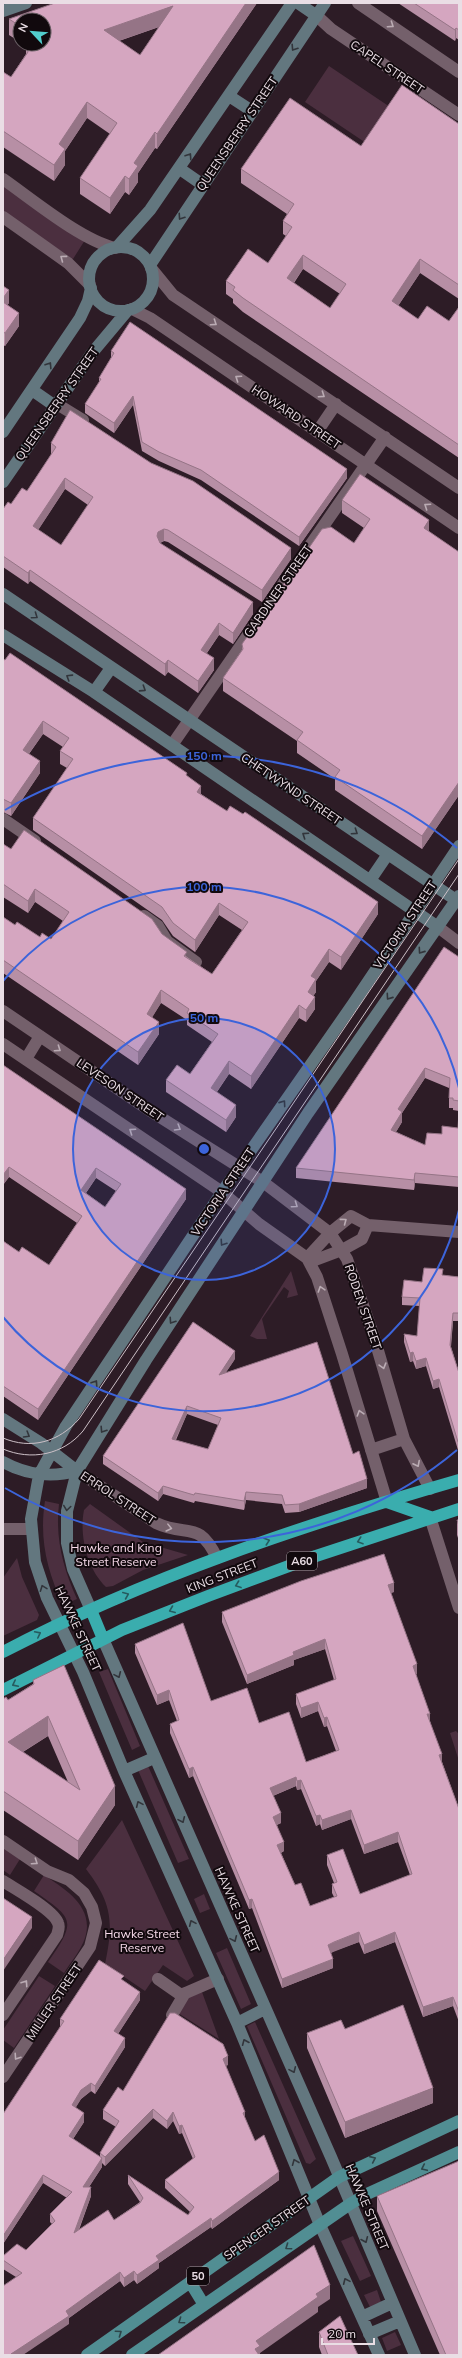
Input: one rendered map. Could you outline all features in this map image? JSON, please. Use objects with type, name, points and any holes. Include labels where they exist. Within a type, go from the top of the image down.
[{"type":"highway","name":"KING STREET","points":[[3,1652],[90,1610],[217,1558],[459,1480]]},
{"type":"highway","points":[[387,1502],[430,1517]]},
{"type":"highway","name":"KING STREET","points":[[3,1690],[103,1639],[208,1596],[430,1517],[459,1509]]},
{"type":"highway","name":"HAWKE STREET","points":[[90,1610],[103,1639]]},
{"type":"main road","name":"SPENCER STREET","points":[[87,2355],[339,2177],[459,2121]]},
{"type":"main road","name":"50","points":[[132,2355],[350,2204],[367,2194],[459,2152]]},
{"type":"main road","points":[[190,2282],[204,2305]]},
{"type":"street","points":[[3,11],[26,3]]},
{"type":"street","points":[[3,432],[83,312],[91,287],[90,275],[95,261],[102,254],[116,247],[148,214],[292,3]]},
{"type":"street","points":[[298,3],[317,16]]},
{"type":"street","name":"QUEENSBERRY STREET","points":[[151,267],[203,185],[317,16],[324,3]]},
{"type":"street","points":[[358,3],[459,72]]},
{"type":"street","name":"CAPEL STREET","points":[[317,16],[331,29],[459,115]]},
{"type":"street","points":[[229,96],[252,111]]},
{"type":"street","points":[[180,169],[203,185]]},
{"type":"street","points":[[3,179],[78,230],[104,245],[129,248],[139,252],[169,290],[182,302],[459,488]]},
{"type":"street","points":[[3,218],[68,262],[91,287],[102,304],[115,310],[130,309],[142,303],[151,290],[153,279],[151,267]]},
{"type":"street","name":"QUEENSBERRY STREET","points":[[3,482],[99,344],[130,309]]},
{"type":"street","name":"HOWARD STREET","points":[[130,309],[150,318],[459,528]]},
{"type":"street","points":[[32,390],[90,425]]},
{"type":"street","points":[[318,432],[336,404]]},
{"type":"street","name":"GARDINER STREET","points":[[172,745],[264,612],[298,555],[366,465],[385,437]]},
{"type":"street","name":"CHETWYND STREET","points":[[3,594],[458,900]]},
{"type":"street","points":[[250,604],[264,612]]},
{"type":"street","points":[[3,635],[94,692],[371,879],[459,943]]},
{"type":"street","points":[[94,692],[111,668]]},
{"type":"street","points":[[3,819],[42,846]]},
{"type":"street","name":"VICTORIA STREET","points":[[30,1529],[32,1501],[38,1475],[51,1450],[222,1192],[353,1004],[414,910],[459,846]]},
{"type":"street","points":[[371,879],[388,854]]},
{"type":"street","points":[[76,1471],[308,1113],[458,900]]},
{"type":"street","points":[[134,909],[158,926],[167,941],[196,962]]},
{"type":"street","name":"LEVESON STREET","points":[[3,1011],[152,1112],[239,1167]]},
{"type":"street","points":[[26,1059],[40,1036]]},
{"type":"street","points":[[3,1044],[222,1192],[244,1211],[308,1260],[317,1277],[338,1340],[387,1502]]},
{"type":"street","name":"RODEN STREET","points":[[239,1167],[264,1182],[330,1233],[342,1250],[374,1337],[404,1439],[430,1489]]},
{"type":"street","points":[[308,1260],[330,1233],[351,1216],[368,1225],[459,1232]]},
{"type":"street","points":[[308,1260],[342,1250],[362,1239],[368,1225]]},
{"type":"street","name":"ERROL STREET","points":[[3,1419],[51,1450],[76,1471],[156,1523],[169,1528],[201,1534],[206,1538],[217,1558]]},
{"type":"street","points":[[371,1450],[404,1439]]},
{"type":"street","name":"ERROL STREET","points":[[3,1462],[21,1470],[38,1475],[59,1475],[76,1471]]},
{"type":"street","name":"HAWKE STREET","points":[[76,1471],[67,1511],[67,1543],[73,1569],[90,1610]]},
{"type":"street","points":[[430,1517],[459,1608]]},
{"type":"street","points":[[3,1529],[30,1529]]},
{"type":"street","name":"HAWKE STREET","points":[[30,1529],[38,1573],[59,1624],[75,1654],[124,1771],[218,1979],[320,2225],[379,2355]]},
{"type":"street","name":"HAWKE STREET","points":[[103,1639],[339,2177],[415,2355]]},
{"type":"street","points":[[124,1771],[154,1758]]},
{"type":"street","name":"MILLER STREET","points":[[3,1841],[47,1871],[74,1884],[89,1901],[96,1923],[90,1947],[3,2077]]},
{"type":"street","points":[[3,1881],[53,1915],[59,1926],[57,1935],[3,2015]]},
{"type":"street","points":[[158,1979],[181,1995],[218,1979]]},
{"type":"street","points":[[172,2015],[185,1993]]},
{"type":"street","points":[[237,2023],[265,2009]]},
{"type":"street","points":[[362,2317],[392,2302]]},
{"type":"street","points":[[369,2334],[400,2321]]},
{"type":"green space","points":[[329,66],[390,107],[366,143],[305,102]]},
{"type":"green space","points":[[3,185],[85,240],[73,259],[3,212]]},
{"type":"green space","points":[[291,1271],[298,1295],[287,1298],[289,1291],[284,1287],[262,1319],[267,1339],[257,1339],[250,1336]]},
{"type":"green space","points":[[45,1501],[59,1504],[58,1529],[61,1553],[77,1599],[63,1605],[53,1580],[46,1554],[43,1528]]},
{"type":"green space","name":"Hawke and King Street Reserve","points":[[90,1504],[143,1542],[188,1555],[143,1570],[113,1586],[106,1587],[99,1580],[89,1561],[84,1541],[84,1510]]},
{"type":"green space","points":[[17,1558],[22,1577],[39,1615],[37,1620],[3,1636],[3,1578]]},
{"type":"green space","points":[[108,1669],[140,1746],[132,1750],[99,1672]]},
{"type":"green space","points":[[456,1731],[459,1734],[459,1761],[450,1733]]},
{"type":"green space","points":[[148,1766],[189,1859],[178,1863],[138,1770]]},
{"type":"green space","name":"Hawke Street Reserve","points":[[122,1820],[194,1976],[187,1981],[163,1965],[145,1991],[105,1964],[110,1924],[109,1914],[101,1892],[86,1869]]},
{"type":"green space","points":[[3,1847],[20,1859],[10,1875],[3,1870]]},
{"type":"green space","points":[[44,1875],[61,1886],[76,1900],[86,1917],[87,1927],[85,1938],[64,1973],[48,1962],[64,1937],[67,1928],[67,1921],[64,1915],[57,1908],[34,1891]]},
{"type":"green space","points":[[204,1894],[210,1909],[200,1913],[194,1899]]},
{"type":"green space","points":[[227,1948],[251,2004],[241,2009],[216,1953]]},
{"type":"green space","points":[[39,1976],[55,1986],[14,2048],[3,2040],[3,2030]]},
{"type":"green space","points":[[202,1992],[219,2039],[178,2013],[187,1998]]},
{"type":"green space","points":[[255,2022],[316,2159],[310,2164],[306,2163],[247,2026]]},
{"type":"green space","points":[[353,2236],[371,2276],[360,2281],[341,2241]]},
{"type":"green space","points":[[377,2290],[381,2302],[370,2307],[364,2295]]},
{"type":"green space","points":[[395,2332],[401,2345],[387,2351],[382,2338]]},
{"type":"building","points":[[55,3],[246,3],[157,134],[155,132],[134,163],[138,166],[129,179],[125,176],[110,198],[80,178],[117,123],[87,102],[59,144],[65,149],[54,165],[3,131],[3,72],[11,77],[28,52],[52,52],[52,12],[29,12]],"holes":[[[173,6],[140,55],[104,30]]]},
{"type":"building","points":[[414,3],[459,3],[459,30],[456,28],[455,30]]},
{"type":"building","points":[[402,85],[459,124],[459,285],[420,259],[392,301],[418,319],[427,306],[449,321],[459,307],[459,445],[243,298],[233,290],[235,287],[226,281],[248,249],[268,263],[292,227],[283,221],[294,204],[241,169],[290,98],[361,146]],"holes":[[[303,255],[346,284],[330,308],[287,278]]]},
{"type":"building","points":[[3,286],[9,290],[3,298]]},
{"type":"building","points":[[3,302],[19,313],[5,333],[3,332]]},
{"type":"building","points":[[130,322],[347,469],[299,537],[201,470],[159,452],[142,442],[133,396],[114,423],[85,404],[101,379],[99,378],[114,353],[111,351]]},
{"type":"building","points":[[70,410],[151,463],[193,481],[291,548],[262,590],[168,530],[164,529],[158,532],[157,536],[160,543],[253,602],[233,633],[219,623],[201,650],[214,658],[198,681],[168,660],[165,664],[30,570],[28,573],[3,556],[3,509],[8,502],[11,504],[22,488],[27,491],[56,447],[51,443]],"holes":[[[65,478],[93,497],[61,545],[33,526]]]},
{"type":"building","points":[[360,474],[429,520],[424,528],[459,552],[459,782],[422,836],[335,777],[340,770],[297,740],[303,732],[223,678],[243,649],[242,644],[322,529],[331,527],[354,543],[370,519],[342,500]]},
{"type":"building","points":[[10,653],[187,773],[186,775],[201,786],[197,792],[227,811],[230,806],[243,814],[245,812],[378,902],[341,957],[329,949],[311,976],[316,979],[308,992],[315,997],[306,1010],[299,1005],[251,1076],[229,1061],[211,1088],[236,1105],[226,1120],[166,1080],[177,1065],[190,1074],[218,1034],[187,1013],[189,1009],[161,990],[147,1014],[159,1022],[138,1052],[3,960],[3,917],[15,925],[17,922],[40,937],[42,933],[51,939],[69,912],[35,889],[28,901],[3,884],[3,844],[11,849],[24,830],[152,919],[162,934],[187,952],[184,956],[212,974],[248,922],[219,903],[195,940],[173,923],[162,907],[33,818],[73,759],[60,751],[69,738],[43,721],[23,750],[40,761],[11,803],[3,799],[3,659],[5,660]]},
{"type":"building","points":[[444,947],[459,957],[459,1101],[449,1098],[450,1078],[425,1068],[398,1109],[402,1112],[391,1130],[425,1145],[427,1133],[442,1134],[442,1126],[458,1128],[459,1111],[459,1177],[415,1173],[414,1180],[296,1168]]},
{"type":"building","points":[[3,1065],[186,1189],[38,1409],[3,1386],[3,1241],[19,1252],[22,1247],[49,1265],[82,1216],[9,1167],[3,1175]],"holes":[[[96,1168],[121,1184],[105,1207],[81,1190]]]},
{"type":"building","points":[[424,1268],[443,1269],[442,1275],[459,1277],[459,1313],[453,1313],[450,1345],[459,1373],[458,1442],[439,1379],[433,1381],[426,1358],[416,1361],[413,1352],[410,1353],[404,1334],[417,1336],[420,1298],[402,1297],[404,1280],[422,1282]]},
{"type":"building","points":[[193,1322],[235,1351],[219,1375],[317,1342],[353,1454],[359,1451],[367,1479],[299,1504],[285,1505],[282,1495],[246,1492],[244,1501],[195,1493],[194,1495],[163,1486],[158,1493],[103,1456]],"holes":[[[187,1406],[221,1418],[208,1449],[172,1439]]]},
{"type":"building","points":[[384,1554],[394,1583],[388,1585],[417,1664],[413,1666],[430,1714],[427,1714],[442,1754],[439,1755],[459,1809],[459,2012],[453,1997],[423,2007],[395,1932],[364,1945],[359,1932],[334,1942],[328,1945],[333,1959],[282,1979],[252,1899],[249,1900],[193,1767],[189,1769],[170,1724],[179,1720],[169,1690],[157,1695],[135,1644],[183,1623],[211,1701],[247,1688],[259,1723],[289,1712],[306,1762],[339,1750],[327,1717],[324,1718],[318,1702],[301,1708],[296,1694],[336,1679],[325,1639],[293,1652],[294,1655],[247,1675],[222,1612],[301,1581]],"holes":[[[296,1777],[297,1781],[301,1780],[316,1816],[320,1815],[322,1820],[351,1810],[364,1845],[398,1832],[412,1874],[360,1894],[343,1849],[327,1855],[337,1882],[332,1884],[337,1896],[310,1906],[301,1883],[295,1885],[277,1845],[284,1842],[273,1817],[281,1813],[270,1788]]]},
{"type":"building","points":[[64,1665],[115,1786],[78,1841],[3,1791],[3,1699],[6,1697],[8,1700],[34,1684],[33,1680]],"holes":[[[48,1716],[80,1790],[8,1742]]]},
{"type":"building","points":[[3,1898],[32,1917],[3,1960]]},
{"type":"building","points":[[99,1960],[124,1976],[121,1979],[140,1992],[114,2031],[125,2038],[95,2086],[91,2083],[81,2090],[72,2105],[84,2113],[69,2136],[102,2158],[83,2187],[91,2187],[74,2233],[108,2210],[114,2220],[140,2203],[143,2198],[128,2175],[188,2215],[194,2207],[165,2180],[195,2157],[182,2125],[179,2126],[173,2112],[167,2121],[153,2109],[105,2157],[100,2153],[119,2121],[103,2110],[118,2087],[123,2091],[170,2013],[175,2013],[223,2044],[228,2056],[223,2059],[245,2112],[243,2113],[255,2141],[264,2135],[279,2172],[212,2221],[211,2218],[156,2256],[159,2260],[137,2275],[134,2271],[124,2278],[120,2272],[66,2311],[69,2316],[11,2354],[12,2355],[3,2355],[3,2286],[22,2273],[3,2260],[3,2256],[17,2244],[26,2250],[55,2221],[50,2214],[72,2192],[43,2175],[3,2236],[3,2114],[64,2021],[60,2019]]},
{"type":"building","points":[[403,2005],[433,2088],[345,2122],[307,2033],[341,2020],[345,2029]]},
{"type":"building","points":[[459,2161],[459,2355],[446,2355],[377,2196]]},
{"type":"building","points":[[314,2245],[330,2285],[316,2294],[318,2297],[256,2341],[260,2346],[255,2349],[259,2355],[158,2355]]},
{"type":"building","points":[[340,2316],[358,2355],[328,2355],[319,2332]]},
{"type":"tram line","points":[[3,1438],[13,1442],[44,1442],[63,1433],[79,1419],[459,859]]},
{"type":"tram line","points":[[3,1449],[24,1455],[46,1454],[66,1446],[83,1431],[459,874]]}]
